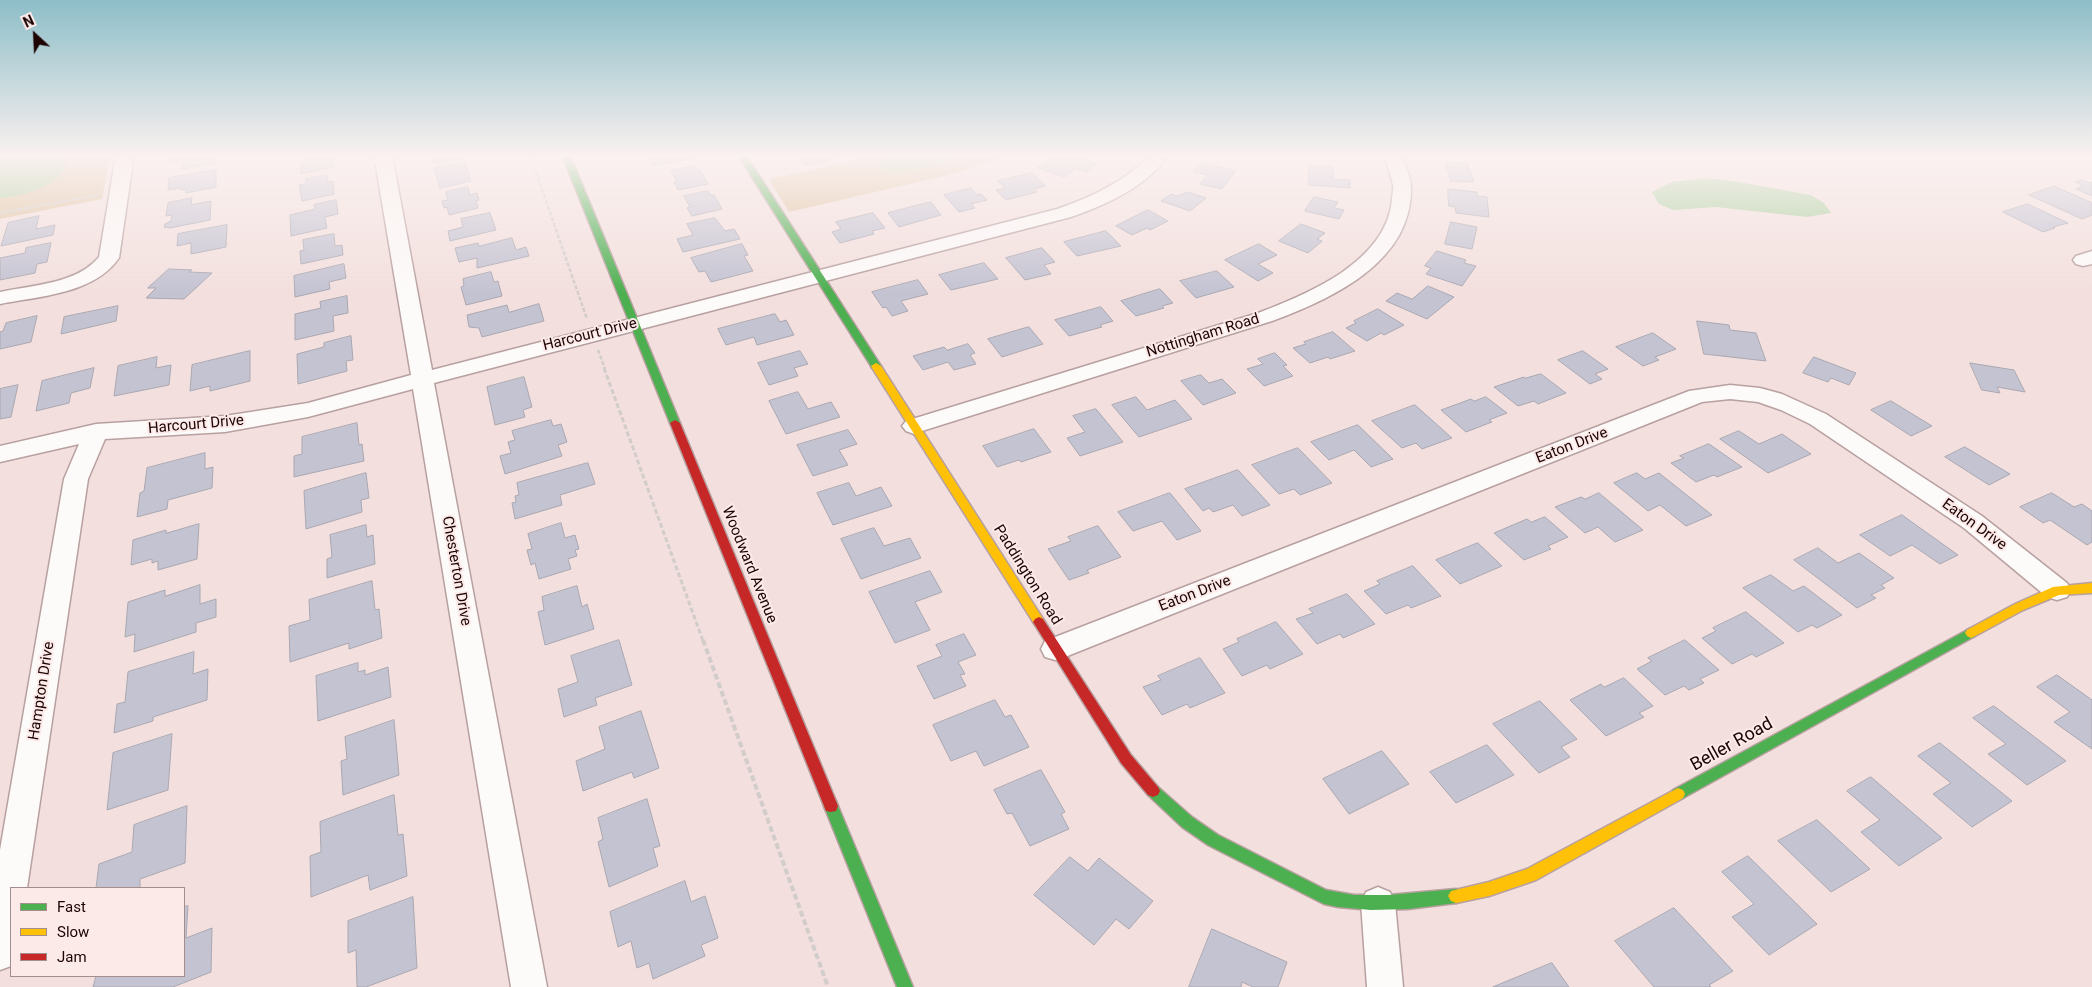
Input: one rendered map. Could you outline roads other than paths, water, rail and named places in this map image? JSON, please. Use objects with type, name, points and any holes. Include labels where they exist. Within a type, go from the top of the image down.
[{"type":"street","points":[[0,298],[61,284],[95,273],[105,265],[109,258],[118,201]]},
{"type":"street","name":"Chesterton Drive","points":[[391,201],[529,987]]},
{"type":"street","name":"Woodward Avenue","points":[[585,201],[905,987]]},
{"type":"street","name":"Paddington Road","points":[[771,201],[1126,759],[1152,791],[1174,812],[1200,832],[1229,850],[1330,899],[1378,903]]},
{"type":"street","name":"Harcourt Drive","points":[[0,454],[96,432],[225,424],[308,410],[818,276],[1064,214],[1096,201]]},
{"type":"street","name":"Nottingham Road","points":[[914,426],[1264,317],[1308,301],[1360,269],[1377,253],[1391,233],[1402,212],[1402,201]]},
{"type":"street","name":"Eaton Drive","points":[[1056,649],[1688,400],[1717,392],[1761,394],[1818,419],[1974,522],[2056,590]]},
{"type":"street","name":"Hampton Drive","points":[[11,887],[76,479],[96,432]]},
{"type":"street","name":"Beller Road","points":[[1378,903],[1471,895],[1505,886],[1531,875],[2019,607],[2056,590],[2092,588]]},
{"type":"street","name":"Hampton Drive","points":[[0,953],[10,891]]},
{"type":"street","points":[[1378,903],[1385,987]]}]
